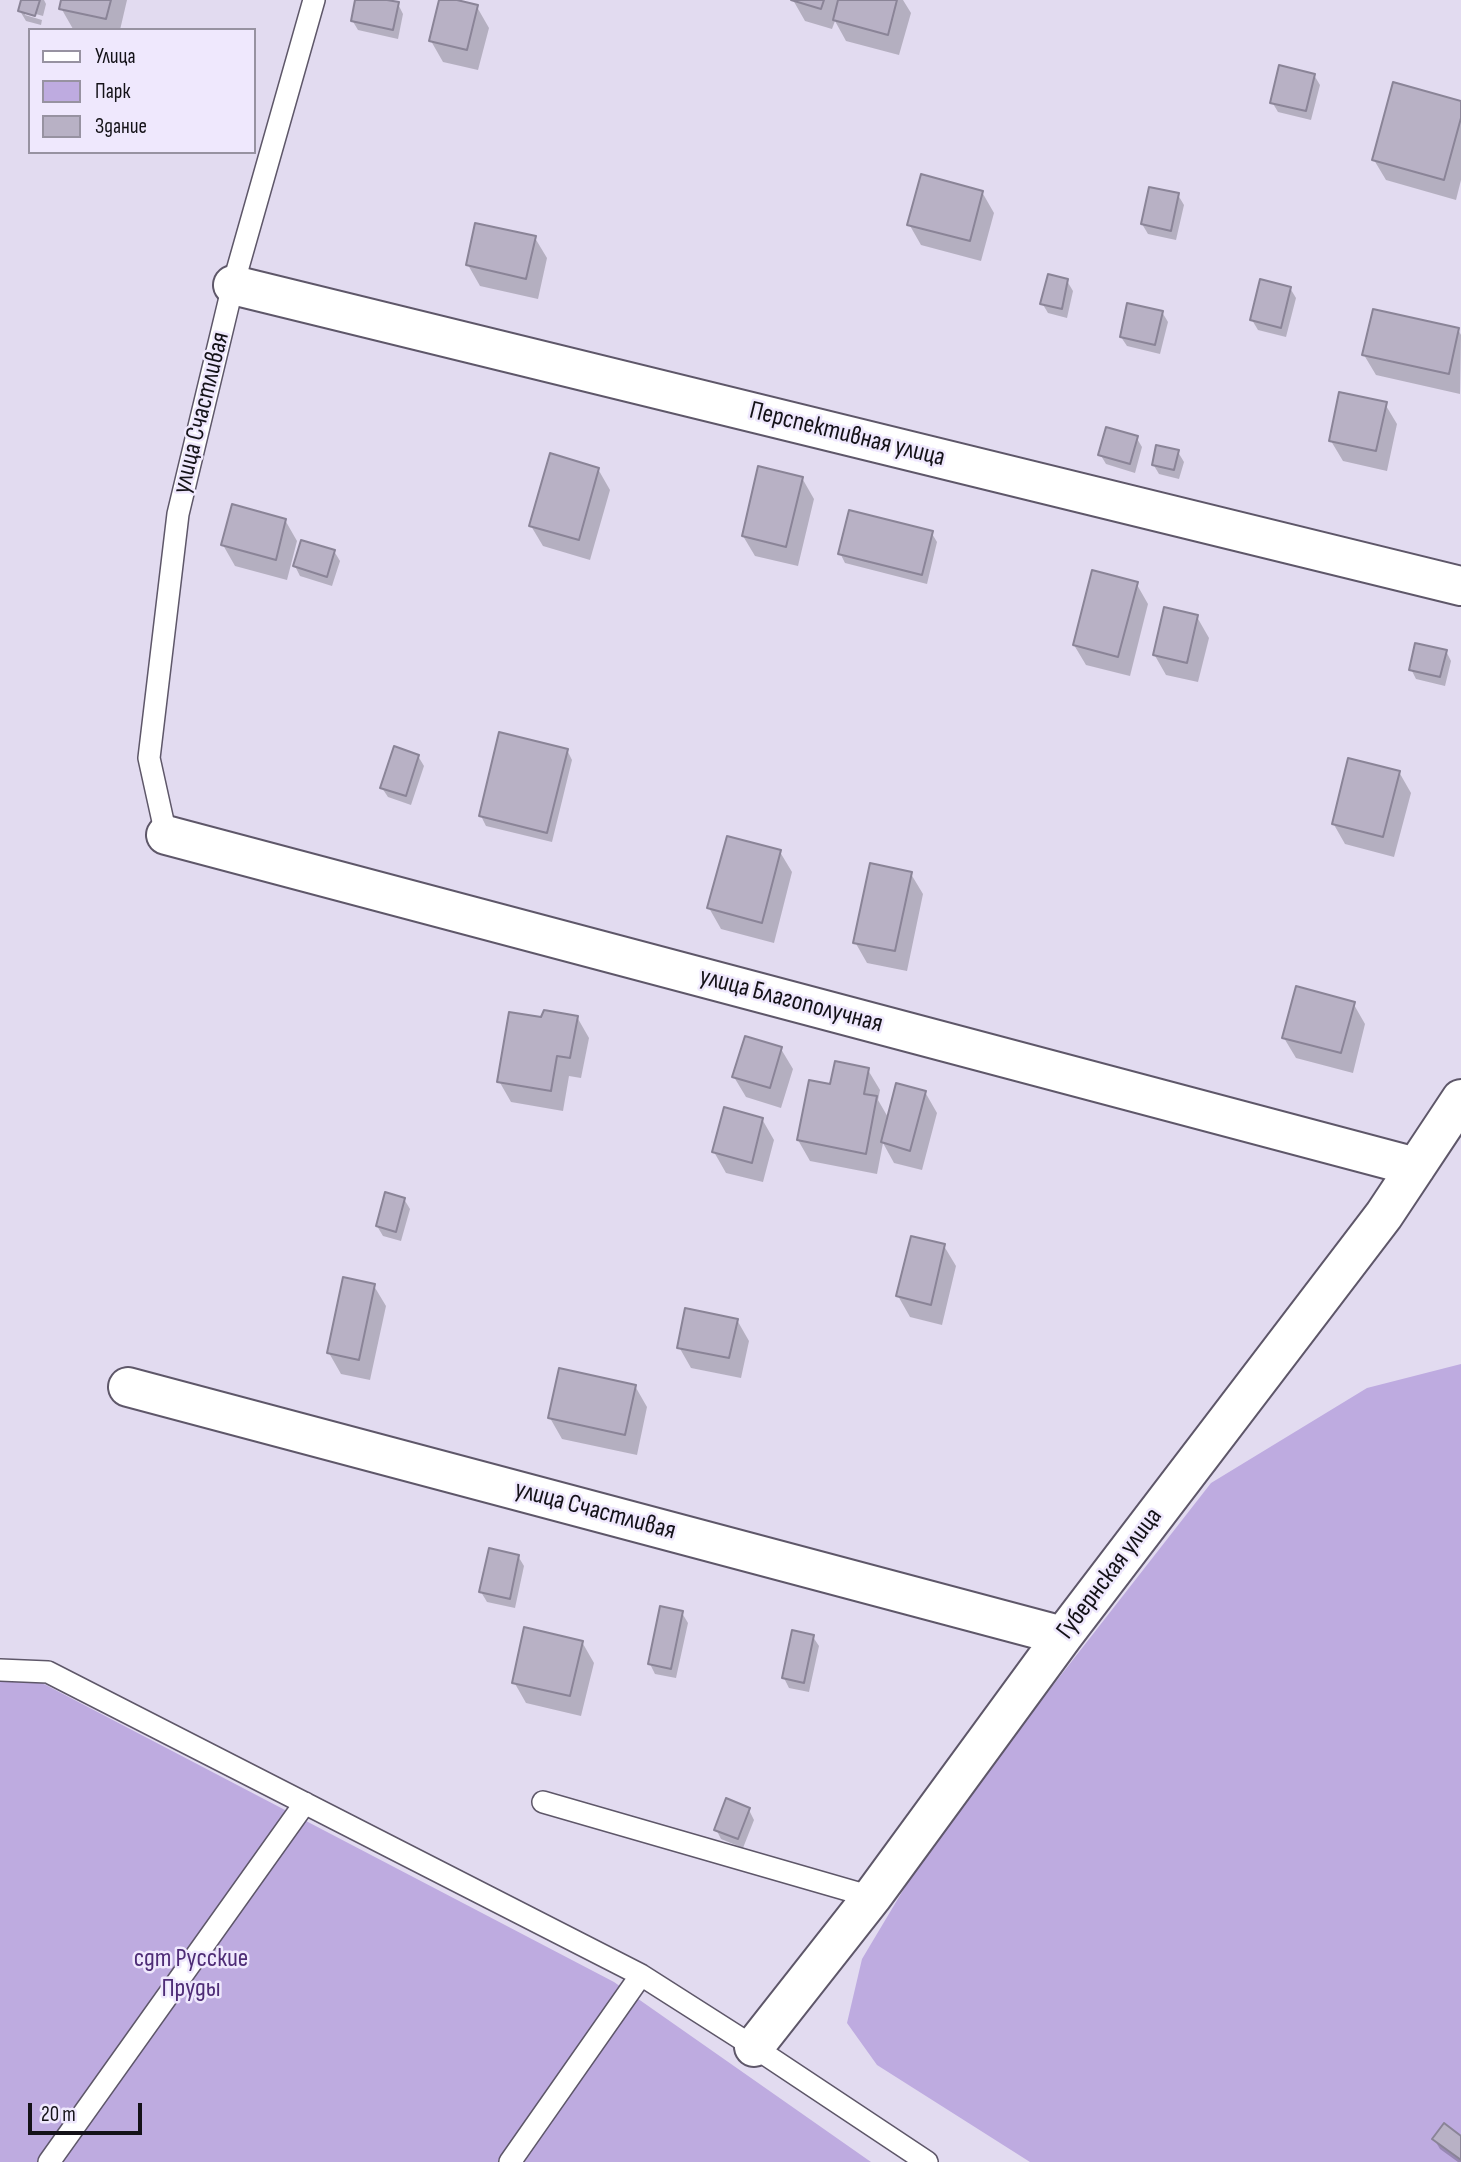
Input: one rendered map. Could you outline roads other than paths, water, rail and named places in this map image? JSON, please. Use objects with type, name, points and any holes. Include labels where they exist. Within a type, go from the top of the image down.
[{"type":"street","name":"Перспективная улица","points":[[233,285],[1461,586]]},
{"type":"street","name":"улица Благополучная","points":[[166,835],[1416,1167]]},
{"type":"street","name":"Губернская улица","points":[[754,2047],[872,1897],[1063,1636],[1384,1215],[1461,1099]]},
{"type":"street","name":"улица Счастливая","points":[[128,1387],[1063,1636]]},
{"type":"lane","name":"улица Счастливая","points":[[166,835],[149,758],[178,514],[233,285],[314,0]]},
{"type":"lane","points":[[0,1670],[48,1672],[641,1975],[927,2162]]},
{"type":"lane","points":[[543,1802],[872,1897]]},
{"type":"lane","points":[[49,2162],[305,1803]]},
{"type":"lane","points":[[510,2162],[641,1975]]},
{"type":"park label","name":"сдт Русские Пруды","points":[[191,1974]]}]
